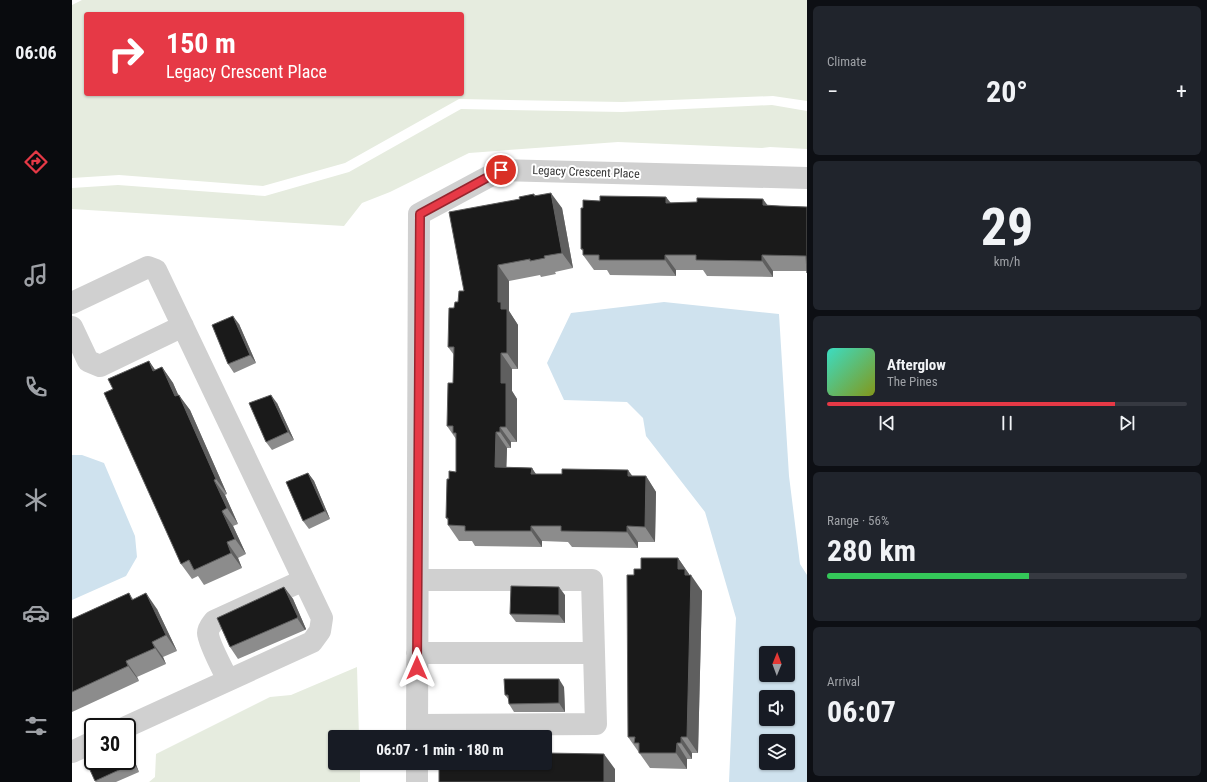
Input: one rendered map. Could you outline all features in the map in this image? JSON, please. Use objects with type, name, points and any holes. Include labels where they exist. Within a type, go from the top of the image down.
[{"type":"street","name":"Legacy Crescent Place","points":[[417,730],[420,214],[501,170],[807,178]]},
{"type":"street","points":[[72,303],[148,267],[156,270],[322,618],[320,631],[312,642],[136,722]]},
{"type":"street","points":[[72,327],[88,360],[100,366],[183,326]]},
{"type":"street","points":[[228,680],[210,641],[208,633],[210,626],[214,621],[304,580]]},
{"type":"street","points":[[418,580],[592,580],[596,724],[443,730]]},
{"type":"street","points":[[417,653],[594,653]]},
{"type":"street","points":[[72,752],[84,746]]},
{"type":"street","points":[[417,770],[417,782]]},
{"type":"shaded area","points":[[82,0],[807,0],[807,101],[773,96],[622,102],[459,99],[345,163],[263,186],[119,175],[72,178],[72,5]]},
{"type":"shaded area","points":[[772,105],[807,111],[807,149],[618,142],[469,153],[390,192],[362,203],[344,226],[72,209],[72,188],[118,185],[265,196],[349,172],[461,109],[622,112]]},
{"type":"shaded area","points":[[357,667],[359,730],[328,730],[328,770],[360,770],[360,782],[149,782],[155,777],[156,754],[270,697],[291,695]]},
{"type":"water","points":[[664,302],[779,314],[789,476],[800,564],[807,575],[807,782],[729,782],[736,618],[705,512],[646,436],[643,418],[627,402],[564,400],[547,363],[571,313]]},
{"type":"water","points":[[72,455],[82,455],[104,463],[135,536],[137,557],[126,576],[72,600]]},
{"type":"building","points":[[551,193],[562,253],[544,256],[545,258],[530,261],[530,259],[498,265],[498,302],[501,302],[501,309],[507,309],[507,353],[501,353],[501,383],[506,383],[506,427],[500,427],[500,432],[496,432],[495,467],[532,468],[531,474],[562,474],[562,469],[628,470],[628,476],[646,476],[645,527],[627,526],[627,532],[561,531],[561,526],[531,526],[531,531],[465,531],[465,526],[448,525],[448,518],[446,518],[447,479],[449,479],[449,471],[456,472],[456,433],[453,433],[453,426],[447,426],[448,383],[453,383],[454,347],[448,347],[449,308],[454,308],[455,302],[458,302],[459,291],[464,291],[449,212],[520,199],[519,197],[534,194],[534,196]]},
{"type":"building","points":[[600,196],[666,197],[666,203],[697,202],[697,198],[763,199],[763,205],[807,207],[807,273],[806,256],[762,255],[762,261],[696,260],[696,255],[665,255],[665,260],[599,260],[599,255],[583,255],[583,249],[581,249],[581,208],[583,208],[583,200],[600,201]]},
{"type":"building","points":[[233,316],[250,355],[228,364],[212,325]]},
{"type":"building","points":[[149,361],[153,371],[162,367],[175,396],[179,395],[216,479],[214,480],[227,508],[222,511],[235,539],[227,542],[231,553],[194,570],[189,560],[181,564],[104,393],[113,389],[108,379]]},
{"type":"building","points":[[271,395],[288,432],[266,442],[249,403]]},
{"type":"building","points":[[308,473],[325,511],[303,521],[286,482]]},
{"type":"building","points":[[641,558],[678,558],[678,569],[685,569],[685,575],[691,575],[687,737],[681,737],[681,743],[677,743],[676,753],[639,753],[639,743],[634,743],[635,737],[628,737],[627,575],[634,575],[634,569],[641,569]]},
{"type":"building","points":[[511,586],[559,587],[559,615],[510,614]]},
{"type":"building","points":[[284,587],[298,617],[230,647],[217,618]]},
{"type":"building","points":[[129,593],[132,600],[146,593],[166,635],[152,642],[155,648],[126,661],[128,666],[72,692],[72,619]]},
{"type":"building","points":[[504,679],[559,679],[559,703],[509,704],[508,695],[505,695]]},
{"type":"building","points":[[552,753],[604,754],[604,782],[439,782],[439,770],[552,770]]},
{"type":"building","points":[[90,770],[119,770],[95,781]]},
{"type":"route","points":[[417,668],[420,214],[501,170]]}]
